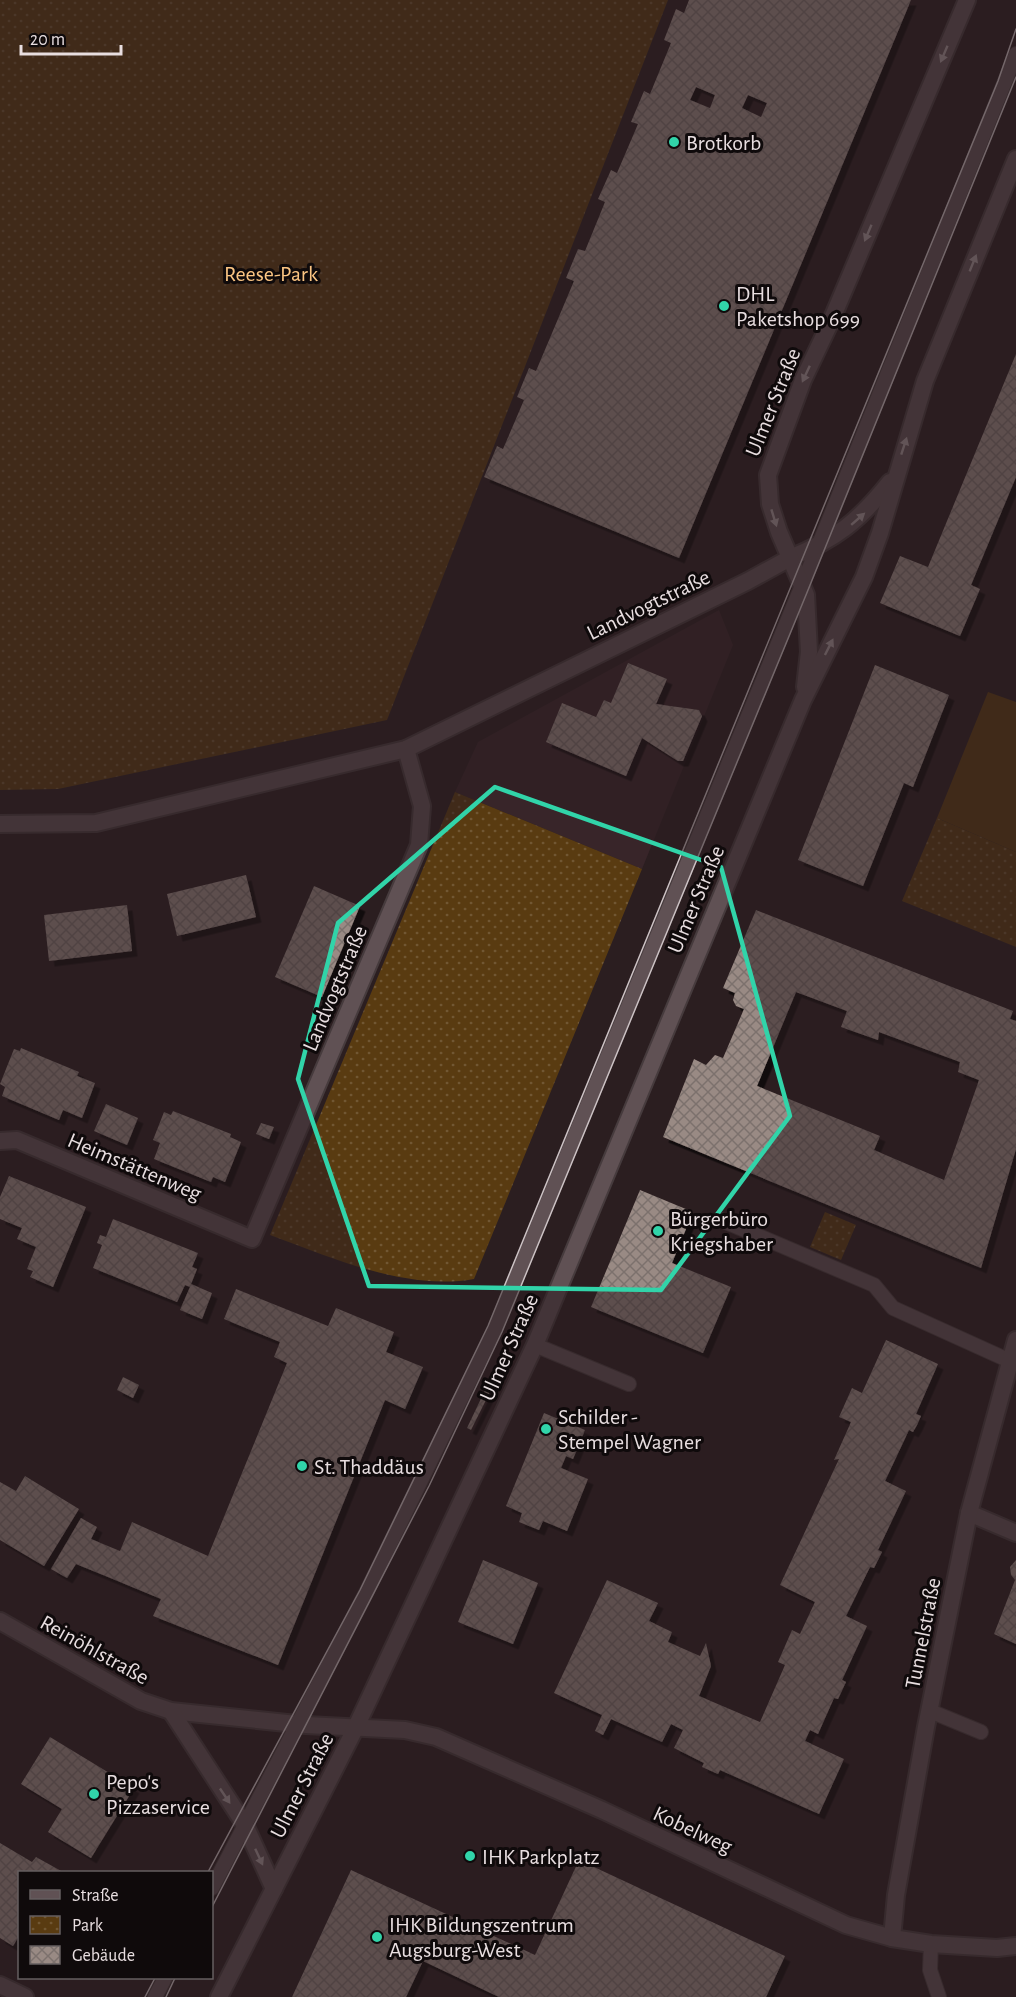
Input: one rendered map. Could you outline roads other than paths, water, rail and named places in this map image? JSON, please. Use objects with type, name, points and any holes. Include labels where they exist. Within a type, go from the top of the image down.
[{"type":"street","name":"Ulmer Straße","points":[[803,700],[809,652],[807,604],[802,585],[770,504],[768,475],[777,446],[967,0]]},
{"type":"street","name":"Ulmer Straße","points":[[219,1997],[356,1727],[535,1345],[803,700],[864,577],[880,534],[894,477],[925,381],[1016,159]]},
{"type":"street","name":"Landvogtstraße","points":[[0,824],[18,826],[96,823],[406,749],[818,546],[847,529],[866,512],[894,477]]},
{"type":"street","name":"Landvogtstraße","points":[[252,1239],[419,845],[422,806],[406,749]]},
{"type":"street","name":"Heimstättenweg","points":[[0,1140],[16,1140],[252,1239]]},
{"type":"street","name":"Tunnelstraße","points":[[892,1938],[897,1895],[930,1711],[969,1513],[1016,1340]]},
{"type":"street","points":[[969,1513],[1016,1533]]},
{"type":"street","name":"Reinöhlstraße","points":[[0,1621],[141,1701],[171,1712],[356,1727]]},
{"type":"street","points":[[171,1712],[245,1825],[274,1889]]},
{"type":"street","name":"Kobelweg","points":[[356,1727],[405,1730],[436,1737],[602,1810],[825,1917],[892,1938],[930,1944],[997,1948],[1016,1946]]},
{"type":"street","points":[[0,1985],[25,1997]]},
{"type":"lane","points":[[213,1886],[366,1593],[495,1329],[818,546],[1016,54]]},
{"type":"lane","points":[[721,1220],[874,1285],[893,1308],[1010,1361]]},
{"type":"lane","points":[[535,1345],[629,1384]]},
{"type":"lane","points":[[930,1711],[981,1732]]},
{"type":"lane","points":[[930,1944],[930,1970],[939,1997]]},
{"type":"lane","points":[[155,1997],[164,1979]]},
{"type":"tram line","points":[[209,1871],[360,1590],[488,1326],[998,81],[1016,29]]},
{"type":"tram line","points":[[213,1905],[429,1486],[502,1332],[806,595],[1016,77]]},
{"type":"tram line","points":[[145,1997],[154,1979]]},
{"type":"tram line","points":[[166,1997],[175,1979]]},
{"type":"place","name":"Brotkorb","points":[[674,142]]},
{"type":"place","name":"DHL Paketshop 699","points":[[724,306]]},
{"type":"place","name":"Bürgerbüro Kriegshaber","points":[[658,1231]]},
{"type":"place","name":"Schilder - Stempel Wagner","points":[[546,1429]]},
{"type":"place","name":"St. Thaddäus","points":[[302,1466]]},
{"type":"place","name":"Pepo's Pizzaservice","points":[[94,1794]]},
{"type":"place","name":"IHK Parkplatz","points":[[470,1856]]},
{"type":"place","name":"IHK Bildungszentrum Augsburg-West","points":[[377,1937]]},
{"type":"park label","name":"Reese-Park","points":[[271,273]]}]
